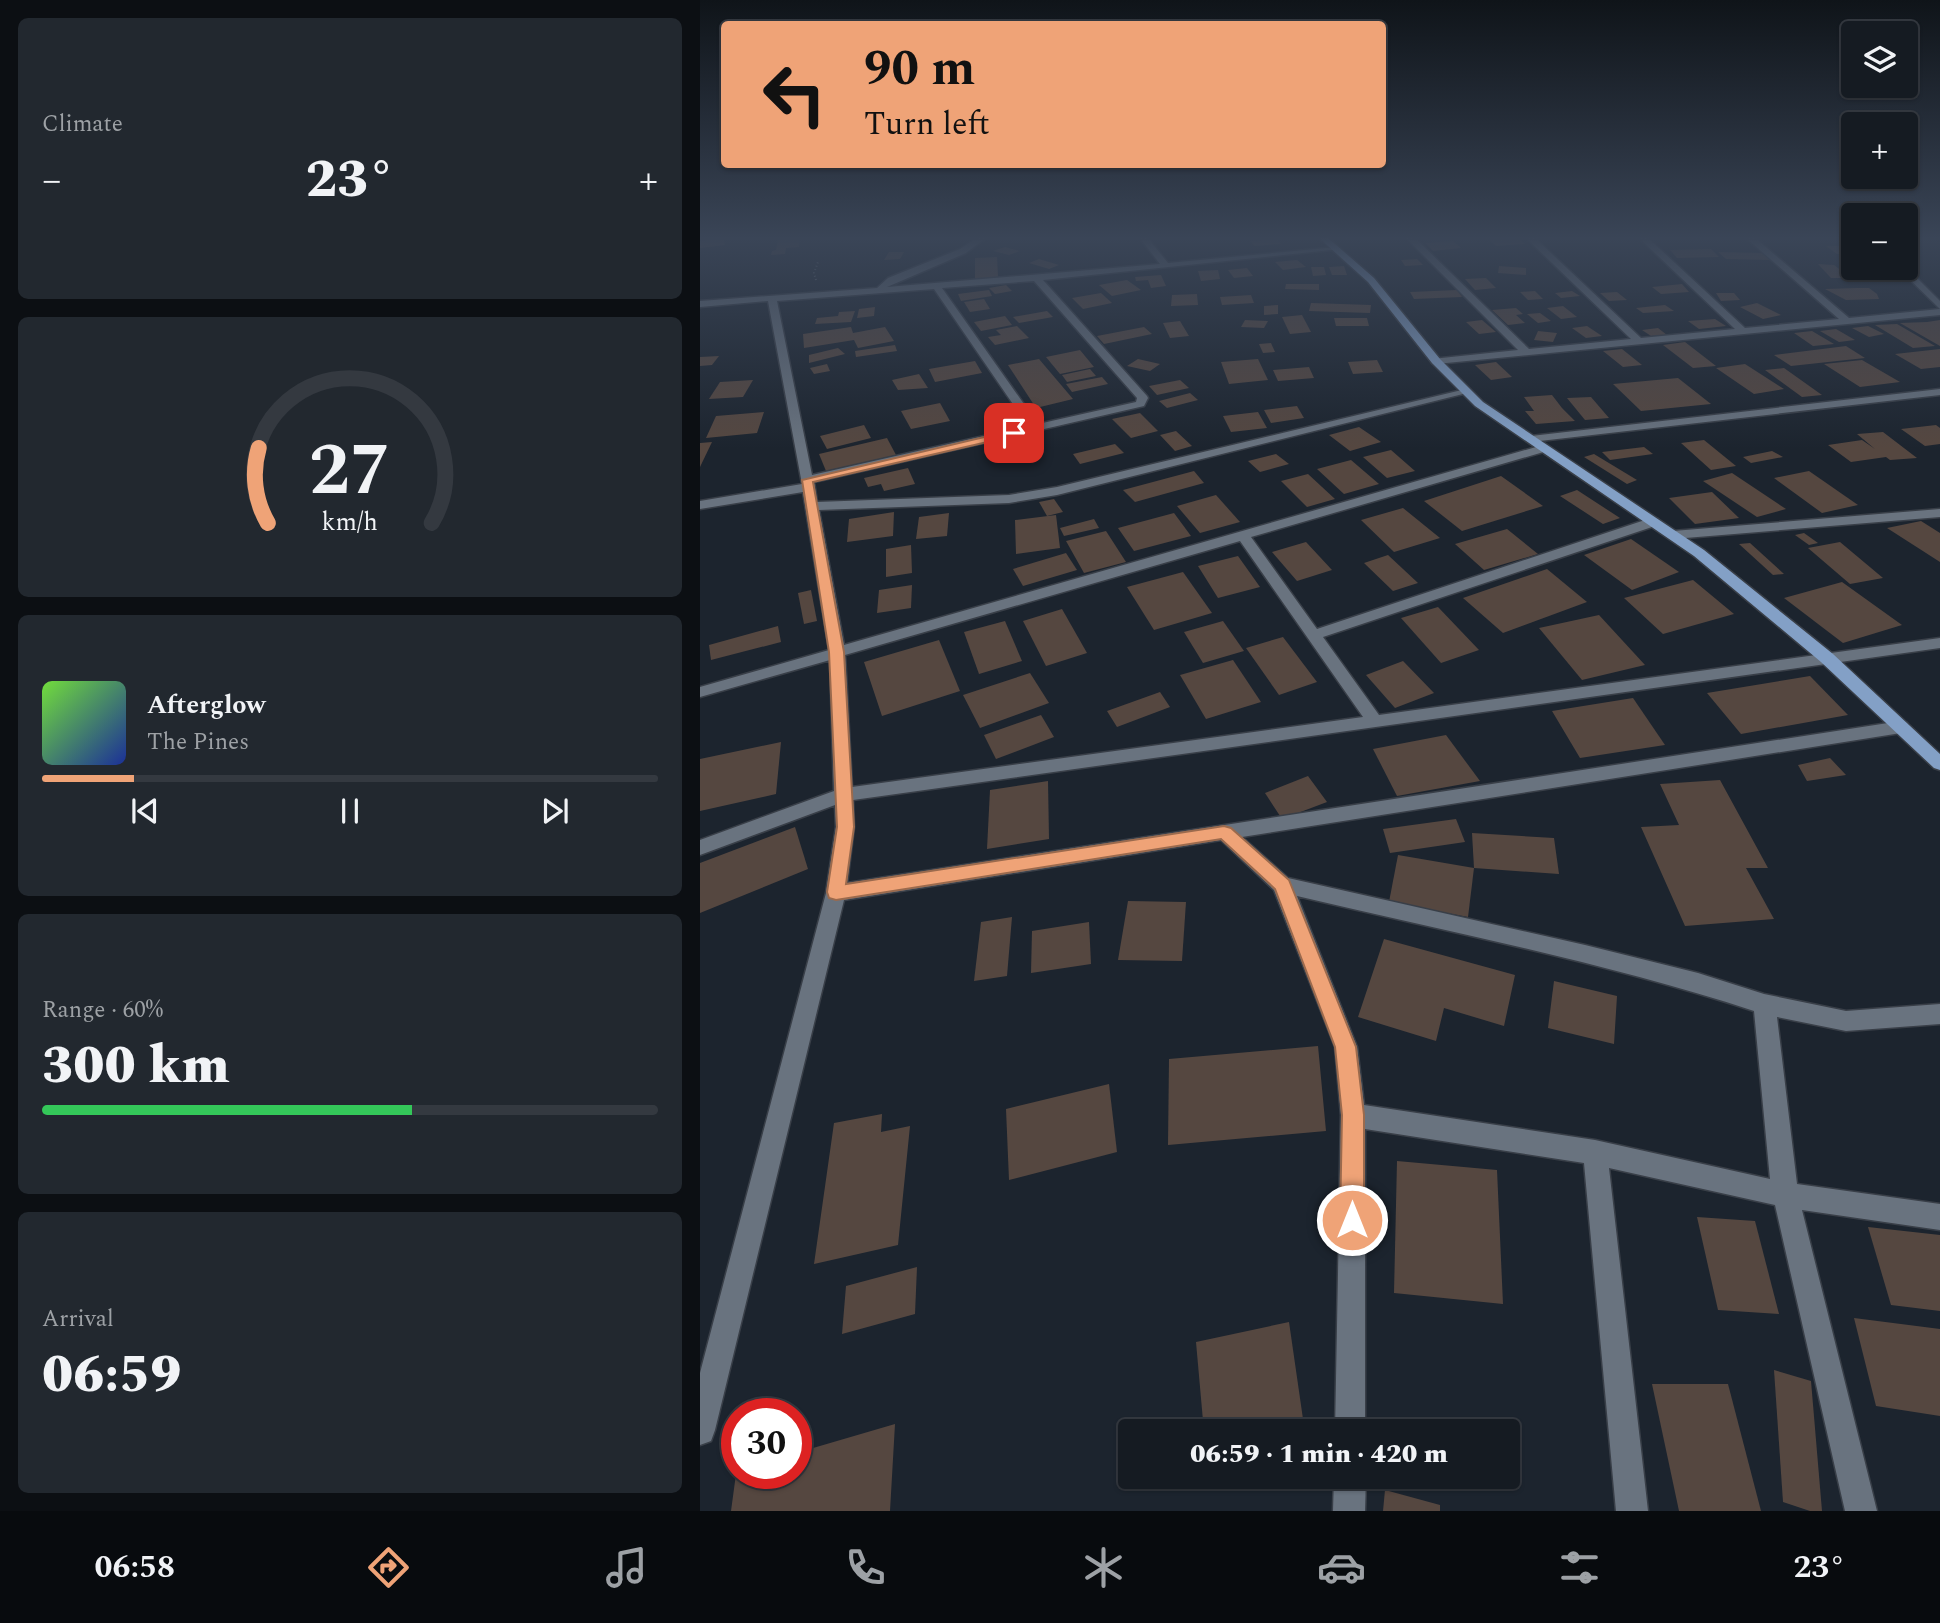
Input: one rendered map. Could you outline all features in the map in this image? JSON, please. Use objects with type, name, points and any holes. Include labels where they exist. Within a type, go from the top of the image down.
[{"type":"main road","points":[[1393,308],[1436,361],[1466,392],[1543,449],[1673,535],[1827,657],[1940,764]]},
{"type":"street","points":[[700,1430],[836,892],[845,827],[836,652],[774,308]]},
{"type":"street","points":[[951,308],[1034,428]]},
{"type":"street","points":[[700,505],[809,491],[1034,428],[1143,401],[1062,308]]},
{"type":"street","points":[[1480,308],[1525,352]]},
{"type":"street","points":[[1603,308],[1638,341]]},
{"type":"street","points":[[1718,308],[1743,331]]},
{"type":"street","points":[[1831,308],[1847,321]]},
{"type":"street","points":[[1436,361],[1940,312]]},
{"type":"street","points":[[809,491],[1009,499],[1057,491],[1466,392]]},
{"type":"street","points":[[1531,439],[1940,393]]},
{"type":"street","points":[[700,692],[1543,449]]},
{"type":"street","points":[[1673,535],[1940,513]]},
{"type":"street","points":[[1314,635],[1653,522]]},
{"type":"street","points":[[1243,535],[1374,721]]},
{"type":"street","points":[[700,848],[843,795],[1940,643]]},
{"type":"street","points":[[836,892],[1900,727]]},
{"type":"street","points":[[1224,832],[1282,885],[1346,1047],[1353,1115],[1350,1419]]},
{"type":"street","points":[[1282,885],[1585,954],[1698,983],[1764,1004],[1846,1021],[1940,1014]]},
{"type":"street","points":[[1764,1004],[1785,1195],[1861,1511]]},
{"type":"street","points":[[1353,1115],[1595,1152],[1785,1195],[1940,1217]]},
{"type":"street","points":[[1595,1152],[1632,1511]]},
{"type":"street","points":[[1349,1511],[1350,1489]]},
{"type":"building","points":[[875,308],[874,316],[857,318],[859,309]]},
{"type":"building","points":[[967,308],[990,309],[970,312]]},
{"type":"building","points":[[1264,308],[1278,308],[1278,314],[1264,315]]},
{"type":"building","points":[[1310,308],[1371,308],[1370,313],[1309,311]]},
{"type":"building","points":[[1516,308],[1523,314],[1516,315],[1525,323],[1508,325],[1492,310]]},
{"type":"building","points":[[1547,308],[1565,308],[1577,317],[1561,319]]},
{"type":"building","points":[[1636,308],[1669,308],[1674,311],[1643,313]]},
{"type":"building","points":[[1741,308],[1766,308],[1781,315],[1763,319]]},
{"type":"building","points":[[855,311],[851,322],[815,324],[817,318]]},
{"type":"building","points":[[1047,311],[1053,317],[1019,323],[1013,317]]},
{"type":"building","points":[[1540,313],[1551,321],[1538,323],[1527,314]]},
{"type":"building","points":[[1302,315],[1311,332],[1290,334],[1282,317]]},
{"type":"building","points":[[1005,316],[1012,325],[981,331],[974,322]]},
{"type":"building","points":[[1334,318],[1367,318],[1369,326],[1336,326]]},
{"type":"building","points":[[1715,319],[1726,326],[1699,329],[1688,321]]},
{"type":"building","points":[[1245,320],[1268,321],[1264,328],[1241,327]]},
{"type":"building","points":[[1482,320],[1496,332],[1479,334],[1466,322]]},
{"type":"building","points":[[1940,320],[1940,346],[1900,323],[1927,322]]},
{"type":"building","points":[[1180,321],[1189,336],[1170,338],[1163,323]]},
{"type":"building","points":[[1897,324],[1935,346],[1913,348],[1875,325]]},
{"type":"building","points":[[1017,326],[1029,338],[995,345],[988,337],[1001,335],[996,330]]},
{"type":"building","points":[[1587,326],[1602,336],[1586,338],[1572,328]]},
{"type":"building","points":[[1868,326],[1884,334],[1869,337],[1852,328]]},
{"type":"building","points":[[851,327],[853,333],[885,327],[894,341],[858,348],[854,340],[804,348],[803,334]]},
{"type":"building","points":[[1144,327],[1152,334],[1104,344],[1097,336]]},
{"type":"building","points":[[1658,328],[1667,335],[1651,336],[1642,330]]},
{"type":"building","points":[[1836,329],[1855,340],[1839,342],[1820,331]]},
{"type":"building","points":[[1538,331],[1557,333],[1553,342],[1534,340]]},
{"type":"building","points":[[1812,331],[1834,344],[1813,346],[1794,333]]},
{"type":"building","points":[[1685,342],[1716,366],[1693,368],[1663,345]]},
{"type":"building","points":[[1271,343],[1275,352],[1263,353],[1259,344]]},
{"type":"building","points":[[895,345],[897,351],[856,357],[855,351]]},
{"type":"building","points":[[1846,346],[1865,358],[1791,366],[1774,355]]},
{"type":"building","points":[[838,348],[845,354],[809,363],[809,355]]},
{"type":"building","points":[[1622,349],[1642,365],[1623,367],[1603,351]]},
{"type":"building","points":[[1940,349],[1940,367],[1921,369],[1895,354]]},
{"type":"building","points":[[1080,350],[1094,367],[1060,374],[1046,357]]},
{"type":"building","points":[[719,356],[712,365],[700,366],[700,357]]},
{"type":"building","points":[[1039,359],[1073,399],[1036,408],[1008,365]]},
{"type":"building","points":[[1138,359],[1160,364],[1150,371],[1127,366]]},
{"type":"building","points":[[1258,359],[1268,380],[1229,384],[1221,362]]},
{"type":"building","points":[[1377,360],[1383,372],[1353,374],[1348,362]]},
{"type":"building","points":[[1862,360],[1900,382],[1860,387],[1824,364]]},
{"type":"building","points":[[975,361],[982,373],[935,382],[929,369]]},
{"type":"building","points":[[1496,362],[1512,377],[1491,380],[1475,365]]},
{"type":"building","points":[[827,364],[830,371],[814,374],[810,368]]},
{"type":"building","points":[[1745,364],[1784,389],[1754,394],[1716,368]]},
{"type":"building","points":[[1309,367],[1314,378],[1278,381],[1273,370]]},
{"type":"building","points":[[1784,368],[1822,395],[1802,397],[1765,370]]},
{"type":"building","points":[[1090,369],[1096,376],[1067,382],[1062,375]]},
{"type":"building","points":[[919,374],[928,388],[898,390],[892,380]]},
{"type":"building","points":[[1102,377],[1108,384],[1072,392],[1066,384]]},
{"type":"building","points":[[1678,378],[1711,404],[1641,411],[1613,384]]},
{"type":"building","points":[[753,380],[743,397],[709,399],[720,382]]},
{"type":"building","points":[[1180,380],[1189,388],[1157,395],[1149,386]]},
{"type":"building","points":[[1190,393],[1198,400],[1167,408],[1159,401]]},
{"type":"building","points":[[1552,395],[1575,421],[1536,424],[1525,411],[1534,411],[1524,397]]},
{"type":"building","points":[[1591,397],[1609,418],[1585,420],[1567,398]]},
{"type":"building","points":[[940,403],[950,421],[911,429],[901,411]]},
{"type":"building","points":[[1297,406],[1304,418],[1271,423],[1264,410]]},
{"type":"building","points":[[764,412],[757,433],[706,438],[716,416]]},
{"type":"building","points":[[1258,412],[1267,428],[1231,432],[1223,416]]},
{"type":"building","points":[[1140,413],[1158,431],[1131,438],[1112,419]]},
{"type":"building","points":[[864,425],[871,438],[827,449],[820,436]]},
{"type":"building","points":[[1936,425],[1940,428],[1940,444],[1925,446],[1901,429]]},
{"type":"building","points":[[1359,427],[1381,442],[1350,451],[1329,435]]},
{"type":"building","points":[[1176,431],[1192,446],[1175,451],[1160,435]]},
{"type":"building","points":[[1883,432],[1917,458],[1890,460],[1886,457],[1851,462],[1828,445],[1862,440],[1875,449],[1857,434]]},
{"type":"building","points":[[887,438],[896,455],[826,471],[819,454]]},
{"type":"building","points":[[1704,440],[1736,466],[1711,470],[1681,443]]},
{"type":"building","points":[[712,442],[700,467],[700,443]]},
{"type":"building","points":[[1115,444],[1124,453],[1080,464],[1073,454]]},
{"type":"building","points":[[1007,445],[1013,453],[993,457],[988,450]]},
{"type":"building","points":[[1644,447],[1653,454],[1610,460],[1602,452]]},
{"type":"building","points":[[1391,450],[1415,471],[1387,478],[1363,457]]},
{"type":"building","points":[[1772,451],[1783,457],[1751,463],[1743,457]]},
{"type":"building","points":[[1276,454],[1289,464],[1260,472],[1248,461]]},
{"type":"building","points":[[1594,454],[1637,480],[1627,484],[1584,457]]},
{"type":"building","points":[[1351,460],[1379,484],[1344,494],[1317,469]]},
{"type":"building","points":[[908,468],[915,484],[884,491],[881,484],[868,487],[864,478]]},
{"type":"building","points":[[1194,471],[1204,483],[1135,502],[1123,490]]},
{"type":"building","points":[[1809,471],[1858,505],[1822,513],[1774,478]]},
{"type":"building","points":[[1732,473],[1786,509],[1757,517],[1703,481]]},
{"type":"building","points":[[1308,474],[1335,499],[1307,507],[1281,481]]},
{"type":"building","points":[[1501,476],[1543,506],[1462,531],[1424,501]]},
{"type":"building","points":[[1577,490],[1620,518],[1603,524],[1560,496]]},
{"type":"building","points":[[1712,492],[1739,518],[1695,524],[1669,498]]},
{"type":"building","points":[[1216,495],[1240,522],[1200,533],[1177,506]]},
{"type":"building","points":[[1054,499],[1063,512],[1047,516],[1039,502]]},
{"type":"building","points":[[1403,508],[1440,538],[1394,552],[1361,520]]},
{"type":"building","points":[[894,512],[893,536],[847,542],[849,519]]},
{"type":"building","points":[[949,513],[947,536],[916,539],[919,517]]},
{"type":"building","points":[[1174,513],[1191,536],[1134,551],[1118,528]]},
{"type":"building","points":[[1056,515],[1060,548],[1016,554],[1015,520]]},
{"type":"building","points":[[1094,519],[1099,528],[1064,536],[1060,528]]},
{"type":"building","points":[[1921,521],[1940,533],[1940,562],[1887,528]]},
{"type":"building","points":[[1507,529],[1538,554],[1484,570],[1455,544]]},
{"type":"building","points":[[1106,531],[1126,562],[1084,573],[1066,541]]},
{"type":"building","points":[[1804,533],[1818,543],[1809,545],[1795,535]]},
{"type":"building","points":[[1631,539],[1679,572],[1632,590],[1584,555]]},
{"type":"building","points":[[1306,542],[1332,570],[1297,581],[1272,552]]},
{"type":"building","points":[[1840,542],[1883,578],[1850,584],[1808,548]]},
{"type":"building","points":[[1750,543],[1784,574],[1773,575],[1739,544]]},
{"type":"building","points":[[911,545],[912,573],[886,577],[886,549]]},
{"type":"building","points":[[1066,553],[1077,570],[1023,586],[1013,569]]},
{"type":"building","points":[[1388,555],[1418,583],[1393,591],[1364,563]]},
{"type":"building","points":[[1238,556],[1260,587],[1218,598],[1198,566]]},
{"type":"building","points":[[1547,569],[1587,602],[1503,633],[1463,598]]},
{"type":"building","points":[[1183,572],[1212,613],[1154,630],[1127,587]]},
{"type":"building","points":[[1693,580],[1734,614],[1663,634],[1624,598]]},
{"type":"building","points":[[1842,582],[1902,625],[1843,643],[1784,598]]},
{"type":"building","points":[[912,585],[911,608],[877,613],[879,590]]},
{"type":"building","points":[[811,590],[817,621],[804,624],[798,593]]},
{"type":"building","points":[[1438,607],[1479,650],[1441,663],[1401,618]]},
{"type":"building","points":[[1062,609],[1087,653],[1046,666],[1023,621]]},
{"type":"building","points":[[1599,615],[1645,665],[1582,680],[1539,628]]},
{"type":"building","points":[[1005,621],[1022,661],[979,674],[964,632]]},
{"type":"building","points":[[1223,621],[1244,651],[1203,663],[1184,632]]},
{"type":"building","points":[[778,626],[781,642],[711,660],[709,645]]},
{"type":"building","points":[[1283,637],[1317,682],[1279,695],[1246,648]]},
{"type":"building","points":[[939,640],[960,691],[882,716],[864,662]]},
{"type":"building","points":[[1233,660],[1261,702],[1206,719],[1180,675]]},
{"type":"building","points":[[1403,661],[1434,693],[1395,708],[1366,675]]},
{"type":"building","points":[[1030,673],[1049,703],[980,728],[963,695]]},
{"type":"building","points":[[1810,676],[1848,715],[1741,734],[1707,693]]},
{"type":"building","points":[[1160,692],[1170,707],[1117,727],[1107,711]]},
{"type":"building","points":[[1633,698],[1665,745],[1580,758],[1552,711]]},
{"type":"building","points":[[1041,715],[1054,737],[996,759],[984,735]]},
{"type":"building","points":[[1446,735],[1480,781],[1397,796],[1373,749]]},
{"type":"building","points":[[781,742],[776,794],[700,811],[700,759]]},
{"type":"building","points":[[1830,758],[1846,775],[1807,781],[1798,765]]},
{"type":"building","points":[[1308,776],[1327,802],[1282,819],[1265,793]]},
{"type":"building","points":[[1720,780],[1768,868],[1746,868],[1774,919],[1685,926],[1641,827],[1679,825],[1660,784]]},
{"type":"building","points":[[1048,781],[1049,839],[987,849],[990,790]]},
{"type":"building","points":[[1456,819],[1465,842],[1390,853],[1383,829]]},
{"type":"building","points":[[795,827],[808,869],[700,913],[700,863]]},
{"type":"building","points":[[1472,833],[1554,838],[1559,874],[1474,868]]},
{"type":"building","points":[[1398,855],[1474,868],[1468,917],[1389,902]]},
{"type":"building","points":[[1128,901],[1186,902],[1182,961],[1118,960]]},
{"type":"building","points":[[1012,917],[1007,976],[974,981],[981,922]]},
{"type":"building","points":[[1089,922],[1091,964],[1031,973],[1032,931]]},
{"type":"building","points":[[1384,939],[1515,975],[1504,1026],[1444,1008],[1436,1041],[1358,1017]]},
{"type":"building","points":[[1554,981],[1617,996],[1614,1044],[1548,1028]]},
{"type":"building","points":[[1318,1046],[1326,1131],[1168,1145],[1169,1059]]},
{"type":"building","points":[[1109,1084],[1117,1152],[1009,1180],[1006,1109]]},
{"type":"building","points":[[882,1114],[881,1132],[910,1126],[898,1245],[814,1264],[834,1123]]},
{"type":"building","points":[[1397,1161],[1497,1170],[1503,1304],[1394,1293]]},
{"type":"building","points":[[1697,1217],[1755,1221],[1779,1314],[1718,1310]]},
{"type":"building","points":[[1868,1227],[1940,1235],[1940,1311],[1891,1305]]},
{"type":"building","points":[[917,1267],[915,1314],[842,1334],[846,1286]]},
{"type":"building","points":[[1854,1318],[1940,1329],[1940,1416],[1876,1406]]},
{"type":"building","points":[[1289,1322],[1303,1419],[1203,1419],[1196,1342]]},
{"type":"building","points":[[1774,1370],[1811,1381],[1822,1511],[1810,1511],[1783,1502]]},
{"type":"building","points":[[1652,1384],[1728,1384],[1761,1511],[1679,1511]]},
{"type":"building","points":[[895,1424],[890,1511],[731,1511],[734,1489],[812,1489],[812,1448]]},
{"type":"building","points":[[1385,1490],[1440,1505],[1440,1511],[1383,1511]]},
{"type":"route","points":[[1014,433],[807,480],[836,652],[845,827],[836,892],[1224,832],[1282,885],[1346,1047],[1353,1115],[1352,1220]]}]
